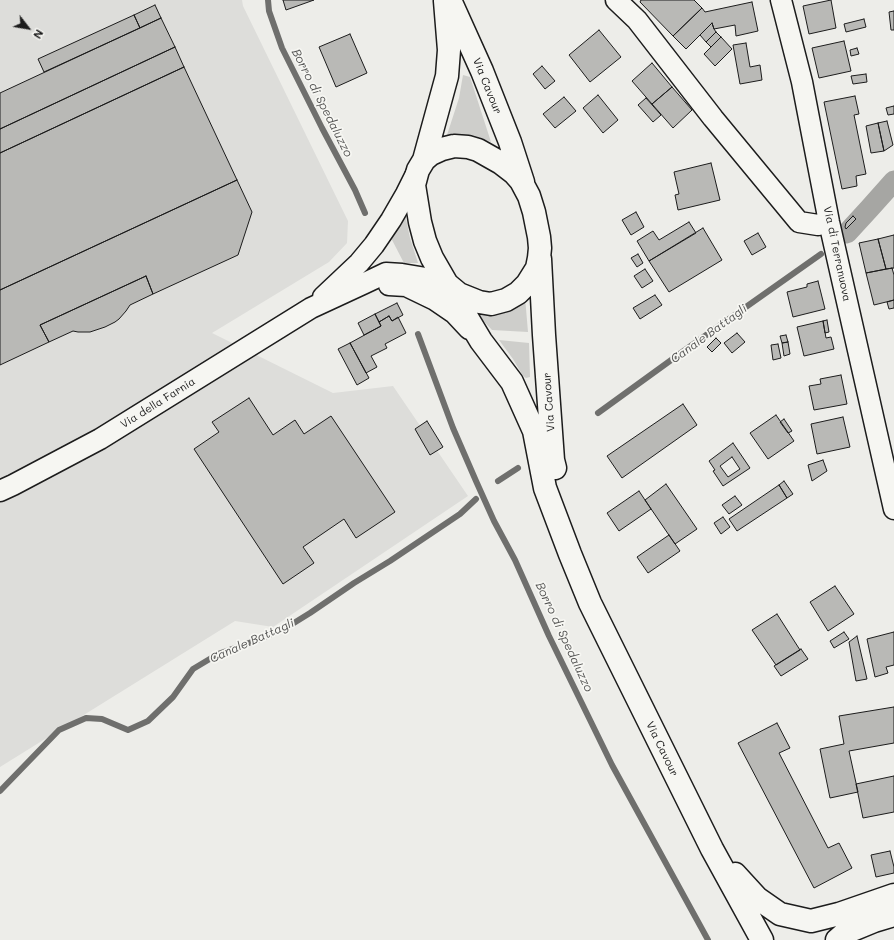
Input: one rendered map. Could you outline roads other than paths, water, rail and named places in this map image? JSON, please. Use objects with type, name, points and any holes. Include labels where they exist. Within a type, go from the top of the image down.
[{"type":"main road","name":"Via Cavour","points":[[445,0],[449,50],[447,76],[414,185],[420,222],[425,241],[432,258],[481,341],[512,382],[534,431],[545,488],[590,603],[712,849],[762,940]]},
{"type":"main road","name":"Via Cavour","points":[[450,0],[482,71],[510,142],[534,212],[540,248],[544,335],[553,460],[570,554]]},
{"type":"main road","name":"Via Cavour","points":[[421,165],[431,154],[442,149],[454,146],[468,147],[478,150],[501,163],[514,173],[521,181],[528,196]]},
{"type":"main road","name":"Via Cavour","points":[[447,284],[459,294],[479,302],[491,304],[506,300],[518,293],[527,284],[537,268],[540,248]]},
{"type":"main road","points":[[712,849],[758,898],[780,914],[811,920],[839,914],[894,895]]},
{"type":"main road","points":[[837,940],[845,933],[874,920],[894,915]]},
{"type":"street","points":[[616,0],[638,20],[713,118],[799,222],[818,225],[829,222]]},
{"type":"street","name":"Via di Terranuova","points":[[781,0],[802,82],[829,222],[894,509]]},
{"type":"street","name":"Via della Farnia","points":[[311,308],[359,263],[374,245],[391,220],[421,165]]},
{"type":"street","name":"Via della Farnia","points":[[0,491],[94,442],[311,308],[386,273],[426,278],[447,284]]},
{"type":"street","name":"Via della Farnia","points":[[365,283],[406,286],[435,300],[454,313],[481,341]]},
{"type":"waterway","name":"Borro di Spedaluzzo","points":[[268,0],[269,11],[282,48],[355,190],[365,213]]},
{"type":"waterway","name":"Canale Battagli","points":[[847,233],[894,181]]},
{"type":"waterway","name":"Canale Battagli","points":[[598,413],[821,254]]},
{"type":"waterway","name":"Borro di Spedaluzzo","points":[[418,334],[453,428],[494,521],[515,560],[549,636],[612,765],[708,940]]},
{"type":"waterway","name":"Canale Battagli","points":[[498,481],[518,468]]},
{"type":"waterway","name":"Canale Battagli","points":[[0,791],[59,730],[86,718],[102,719],[128,730],[148,721],[173,697],[193,669],[218,654],[260,639],[289,626],[460,514],[476,499]]}]
